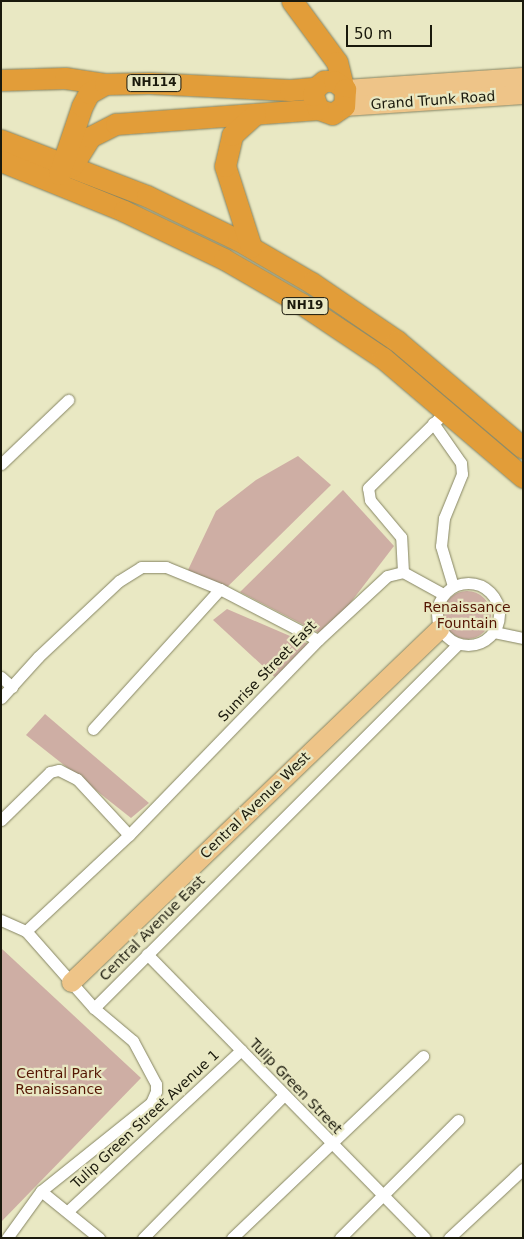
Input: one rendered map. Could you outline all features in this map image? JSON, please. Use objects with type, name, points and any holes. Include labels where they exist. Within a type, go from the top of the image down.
[{"type":"highway","points":[[64,173],[90,137],[132,121],[318,109],[332,114],[344,94],[337,62],[292,1]]},
{"type":"highway","points":[[318,109],[313,95],[317,86],[322,41]]},
{"type":"highway","points":[[1,80],[65,78],[105,84]]},
{"type":"highway","name":"NH114","points":[[64,173],[89,93],[105,84],[317,86],[329,80],[344,94]]},
{"type":"highway","points":[[251,247],[224,166],[232,134],[255,114]]},
{"type":"highway","points":[[90,137],[103,176]]},
{"type":"highway","name":"NH19","points":[[1,140],[224,259],[302,304],[383,358],[440,416],[523,477]]},
{"type":"highway","name":"NH19","points":[[1,162],[64,173],[103,176],[251,247],[312,283],[397,341],[523,448]]},
{"type":"main road","name":"Grand Trunk Road","points":[[344,94],[523,77]]},
{"type":"main road","name":"Grand Trunk Road","points":[[344,94],[523,94]]},
{"type":"main road","name":"Central Avenue West","points":[[71,982],[439,629]]},
{"type":"street","points":[[1,464],[68,400]]},
{"type":"street","points":[[443,594],[403,572],[401,537],[370,500],[368,489],[440,416],[461,463],[462,474],[444,518],[441,546],[453,586]]},
{"type":"street","points":[[1,698],[119,581],[141,567],[166,567],[220,589],[318,640]]},
{"type":"street","name":"Sunrise Street East","points":[[26,931],[129,835],[318,640],[387,576],[403,572]]},
{"type":"street","points":[[478,584],[488,590],[500,612],[494,632],[482,642],[458,644],[439,629],[437,604],[443,594],[453,586],[478,584]]},
{"type":"street","points":[[93,729],[220,589]]},
{"type":"street","points":[[494,632],[523,638]]},
{"type":"street","name":"Central Avenue East","points":[[94,1008],[458,644]]},
{"type":"street","points":[[1,677],[12,687]]},
{"type":"street","points":[[1,820],[50,772],[64,771],[77,779],[129,835]]},
{"type":"street","points":[[1,920],[26,931],[94,1008],[133,1041],[156,1084],[156,1091],[151,1102],[41,1191],[7,1238]]},
{"type":"street","name":"Tulip Green Street","points":[[147,954],[425,1238]]},
{"type":"street","name":"Tulip Green Street Avenue 1","points":[[69,1210],[240,1050]]},
{"type":"street","points":[[232,1238],[423,1056]]},
{"type":"street","points":[[143,1238],[284,1095]]},
{"type":"street","points":[[340,1238],[458,1120]]},
{"type":"street","points":[[449,1238],[523,1169]]},
{"type":"street","points":[[41,1191],[69,1210],[90,1235]]},
{"type":"green space","points":[[298,456],[331,485],[216,598],[188,570],[216,511],[256,480]]},
{"type":"green space","points":[[343,490],[394,546],[325,636],[240,592]]},
{"type":"green space","name":"Renaissance Fountain","points":[[467,591],[476,593],[484,598],[489,606],[491,615],[489,624],[484,632],[476,637],[467,639],[458,637],[450,632],[445,624],[443,615],[445,606],[450,598],[458,593]]},
{"type":"green space","points":[[227,609],[311,645],[278,680],[213,620]]},
{"type":"green space","points":[[45,714],[149,803],[131,818],[26,735]]},
{"type":"green space","name":"Central Park Renaissance","points":[[1,948],[141,1078],[1,1222]]}]
